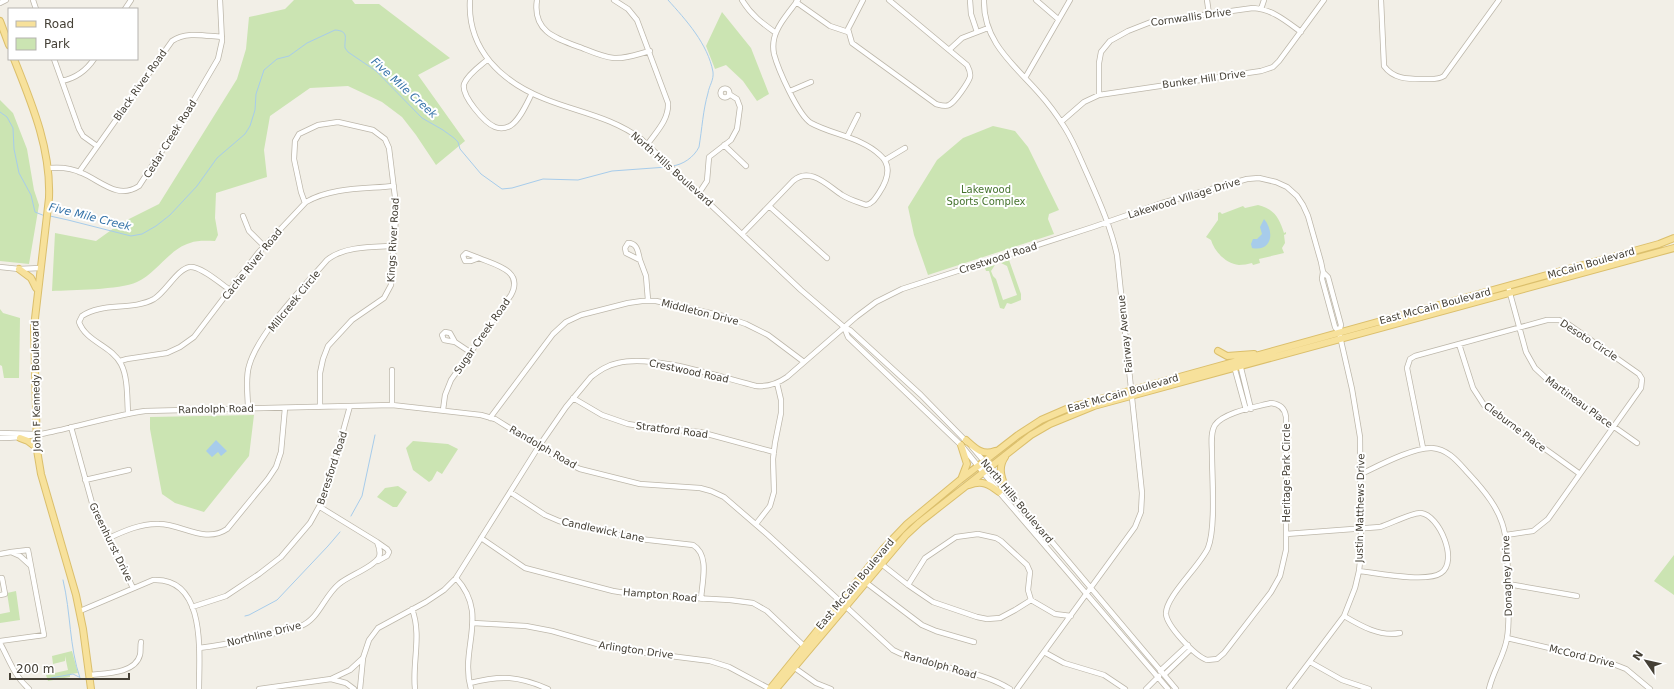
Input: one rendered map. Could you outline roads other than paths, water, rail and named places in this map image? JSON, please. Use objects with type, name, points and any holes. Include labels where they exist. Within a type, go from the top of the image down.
[{"type":"main road","points":[[0,20],[8,42]]},
{"type":"main road","name":"John F Kennedy Boulevard","points":[[14,60],[42,136],[49,168],[49,198],[37,293],[34,340],[36,447],[40,474],[80,611],[91,689]]},
{"type":"main road","name":"McCain Boulevard","points":[[1508,286],[1659,244],[1674,238]]},
{"type":"main road","name":"McCain Boulevard","points":[[1510,293],[1674,248]]},
{"type":"main road","points":[[19,269],[31,278],[37,293]]},
{"type":"main road","name":"East McCain Boulevard","points":[[770,689],[878,562],[916,525],[1009,452],[1051,424],[1094,406],[1238,368],[1508,286]]},
{"type":"main road","name":"East McCain Boulevard","points":[[878,562],[907,524],[960,480],[1032,425],[1060,411],[1264,353],[1340,336],[1510,293]]},
{"type":"main road","points":[[1218,351],[1227,356],[1264,353]]},
{"type":"main road","points":[[20,438],[28,441],[36,447]]},
{"type":"main road","points":[[966,440],[978,451],[984,454],[988,454],[1004,447]]},
{"type":"main road","points":[[960,480],[967,464],[961,445]]},
{"type":"main road","points":[[1005,487],[1000,474],[1003,459],[1009,452]]},
{"type":"main road","points":[[963,488],[977,482],[983,482],[999,492]]},
{"type":"main road","name":"East McCain Boulevard","points":[[776,689],[791,666]]},
{"type":"street","points":[[0,3],[6,0]]},
{"type":"street","name":"Cedar Creek Road","points":[[49,168],[66,169],[79,172],[119,192],[130,190],[139,186],[184,117],[214,66],[220,52],[222,37],[220,0]]},
{"type":"street","name":"North Hills Boulevard","points":[[470,0],[472,29],[487,60],[507,78],[532,93],[553,102],[612,122],[633,133],[844,327],[850,330],[921,395],[966,440],[981,464]]},
{"type":"street","points":[[537,0],[536,13],[540,25],[550,34],[562,41],[613,58],[627,57],[650,51]]},
{"type":"street","points":[[614,0],[628,9],[637,20],[667,99],[668,109],[664,121],[647,145]]},
{"type":"street","points":[[742,0],[749,12],[756,19],[776,33]]},
{"type":"street","points":[[863,0],[851,21],[848,32],[852,43],[936,104],[941,106],[950,105],[970,76],[967,65],[889,0]]},
{"type":"street","points":[[970,0],[971,14],[977,32]]},
{"type":"street","name":"Fairway Avenue","points":[[984,0],[985,14],[992,38],[1000,51],[1049,104],[1061,122],[1074,145],[1108,222],[1117,255],[1142,492],[1141,512],[1132,532],[1017,689]]},
{"type":"street","points":[[1036,0],[1058,19]]},
{"type":"street","points":[[1024,78],[1070,0]]},
{"type":"street","points":[[1207,0],[1209,14]]},
{"type":"street","points":[[1264,0],[1261,9],[1274,13],[1301,32]]},
{"type":"street","name":"Bunker Hill Drive","points":[[1061,122],[1084,102],[1099,95],[1266,69],[1280,61],[1324,0]]},
{"type":"street","points":[[1381,0],[1384,66],[1397,77],[1408,80],[1438,79],[1444,76],[1499,0]]},
{"type":"street","points":[[742,234],[796,179],[808,175],[815,177],[847,198],[866,205],[872,202],[886,182],[887,175],[884,160],[878,153],[847,137],[819,126],[808,120],[800,111],[774,54],[773,40],[776,33],[797,1],[830,26],[848,32]]},
{"type":"street","name":"Cornwallis Drive","points":[[1099,95],[1100,56],[1103,50],[1110,41],[1141,24],[1248,8],[1261,9]]},
{"type":"street","points":[[949,50],[962,38],[988,28]]},
{"type":"street","name":"Black River Road","points":[[79,172],[172,41],[178,37],[186,35],[222,37]]},
{"type":"street","points":[[54,60],[80,132],[97,146]]},
{"type":"street","points":[[62,81],[79,74],[87,68],[93,60]]},
{"type":"street","points":[[487,60],[467,78],[464,84],[464,91],[469,102],[490,124],[497,128],[512,125],[532,93]]},
{"type":"street","points":[[790,91],[811,82]]},
{"type":"street","points":[[699,193],[707,181],[709,158],[734,136],[740,111],[737,101],[729,94]]},
{"type":"street","points":[[847,137],[858,115]]},
{"type":"street","name":"Kings River Road","points":[[305,203],[295,168],[295,141],[302,132],[329,122],[345,122],[373,130],[382,135],[389,148],[394,186],[396,217],[392,280],[386,295],[352,320],[334,339],[325,353],[320,373],[320,407]]},
{"type":"street","points":[[724,145],[746,166]]},
{"type":"street","points":[[884,160],[905,148]]},
{"type":"street","name":"Lakewood Village Drive","points":[[1108,222],[1162,203],[1232,182],[1254,178],[1267,179],[1287,187],[1304,205],[1323,272],[1322,279],[1325,291],[1335,327],[1340,336]]},
{"type":"street","name":"Cache River Road","points":[[120,361],[167,353],[185,344],[198,332],[264,246],[305,203],[316,197],[332,192],[394,186]]},
{"type":"street","points":[[769,206],[827,258]]},
{"type":"street","points":[[243,216],[249,231],[264,246]]},
{"type":"street","name":"Crestwood Road","points":[[331,679],[350,670],[363,658],[369,640],[376,630],[385,623],[437,595],[456,578],[539,446],[574,398],[598,372],[612,364],[625,361],[642,361],[675,366],[756,386],[766,386],[787,377],[844,327],[870,307],[902,289],[1108,222]]},
{"type":"street","name":"Millcreek Circle","points":[[248,409],[248,372],[256,351],[282,312],[327,260],[335,254],[346,251],[394,246]]},
{"type":"street","name":"Sugar Creek Road","points":[[443,410],[448,386],[510,295],[515,285],[514,278],[508,271],[479,258]]},
{"type":"street","points":[[640,260],[646,276],[648,300]]},
{"type":"street","points":[[0,267],[19,269],[40,268]]},
{"type":"street","points":[[128,414],[124,372],[120,361],[111,351],[86,335],[79,322],[82,316],[92,311],[148,302],[160,295],[183,270],[190,267],[199,269],[230,290]]},
{"type":"street","name":"Martineau Place","points":[[1508,286],[1526,352],[1540,374],[1637,443]]},
{"type":"street","name":"Middleton Drive","points":[[490,418],[552,334],[560,326],[569,320],[582,315],[628,303],[648,300],[723,316],[746,324],[768,335],[804,362]]},
{"type":"street","name":"Desoto Circle","points":[[1423,448],[1407,368],[1408,363],[1415,356],[1547,320],[1563,321],[1639,374],[1642,379],[1641,388],[1545,522],[1533,531],[1506,535]]},
{"type":"street","name":"North Hills Boulevard","points":[[844,327],[848,337],[1005,487],[1161,674],[1168,689]]},
{"type":"street","name":"Justin Matthews Drive","points":[[1289,689],[1344,616],[1353,594],[1359,571],[1361,474],[1359,426],[1340,336]]},
{"type":"street","points":[[455,342],[470,352]]},
{"type":"street","name":"Cleburne Place","points":[[1459,344],[1473,388],[1484,405],[1580,474]]},
{"type":"street","points":[[1236,361],[1249,409]]},
{"type":"street","points":[[392,370],[392,405]]},
{"type":"street","points":[[756,524],[767,510],[773,496],[774,452],[781,413],[781,400],[776,383]]},
{"type":"street","name":"Stratford Road","points":[[574,398],[602,415],[628,424],[700,432],[774,452]]},
{"type":"street","name":"Heritage Park Circle","points":[[1275,404],[1281,406],[1285,412],[1286,534],[1285,558],[1277,582],[1224,653],[1217,659],[1207,660],[1190,647],[1170,625],[1166,615],[1167,608],[1174,595],[1203,557],[1209,543],[1212,528],[1213,429],[1225,416],[1249,409],[1275,404]]},
{"type":"street","name":"Randolph Road","points":[[0,438],[20,438],[128,414],[160,411],[392,405],[443,410],[490,418],[567,463],[590,472],[640,484],[690,487],[711,491],[731,502],[843,603],[885,644],[900,654],[992,680],[1010,689]]},
{"type":"street","name":"Beresford Road","points":[[192,607],[226,596],[271,566],[284,554],[299,536],[320,507],[328,487],[350,406]]},
{"type":"street","points":[[109,538],[141,526],[152,524],[167,524],[206,535],[215,535],[227,529],[276,467],[281,452],[285,408]]},
{"type":"street","name":"Greenhurst Drive","points":[[71,427],[92,503],[133,588]]},
{"type":"street","name":"Randolph Road","points":[[0,433],[36,434]]},
{"type":"street","points":[[1361,474],[1423,448]]},
{"type":"street","name":"Donaghey Drive","points":[[1423,448],[1441,450],[1450,455],[1461,465],[1492,500],[1501,516],[1506,535],[1508,584],[1507,638],[1494,671],[1489,689]]},
{"type":"street","points":[[85,480],[129,470]]},
{"type":"street","name":"North Hills Boulevard","points":[[986,470],[999,492],[1087,594],[1176,689]]},
{"type":"street","name":"Candlewick Lane","points":[[510,492],[545,515],[559,521],[631,538],[693,544],[699,549],[703,558],[701,598]]},
{"type":"street","name":"Northline Drive","points":[[199,648],[242,642],[304,625],[313,617],[343,579],[387,556],[389,552],[387,549],[320,507]]},
{"type":"street","points":[[1286,534],[1380,527],[1414,514],[1422,513],[1431,518],[1444,537],[1447,546],[1448,562],[1440,574],[1427,577],[1407,577],[1359,571]]},
{"type":"street","points":[[908,585],[926,558],[956,536],[978,534],[996,538],[1007,545],[1027,565],[1030,572],[1028,590],[1031,600],[1056,614],[1070,616]]},
{"type":"street","name":"Hampton Road","points":[[481,538],[514,562],[529,570],[626,593],[746,601],[758,605],[767,611],[806,648]]},
{"type":"street","points":[[375,562],[380,555],[377,542]]},
{"type":"street","points":[[0,554],[28,550],[44,635],[0,642],[17,677],[28,689]]},
{"type":"street","points":[[11,552],[20,556],[31,566]]},
{"type":"street","points":[[878,562],[933,602],[987,619],[1000,618],[1031,600]]},
{"type":"street","points":[[0,578],[2,578],[5,594],[0,595]]},
{"type":"street","points":[[456,578],[462,585],[472,606],[473,622],[469,663],[471,689]]},
{"type":"street","points":[[80,611],[153,580],[165,581],[173,584],[181,590],[192,607],[198,628],[198,689]]},
{"type":"street","points":[[862,580],[922,626],[974,642]]},
{"type":"street","points":[[1508,584],[1577,596]]},
{"type":"street","points":[[412,609],[416,640],[414,670],[415,689]]},
{"type":"street","points":[[1344,616],[1367,628],[1381,633],[1400,633]]},
{"type":"street","name":"Arlington Drive","points":[[473,622],[534,627],[615,649],[710,661],[730,667],[770,689]]},
{"type":"street","name":"McCord Drive","points":[[1507,638],[1608,662],[1626,669],[1650,689]]},
{"type":"street","points":[[89,675],[123,670],[131,666],[140,654],[140,642]]},
{"type":"street","points":[[1146,689],[1190,647]]},
{"type":"street","points":[[1044,652],[1072,666],[1104,675],[1125,689]]},
{"type":"street","points":[[360,689],[363,658]]},
{"type":"street","points":[[1310,662],[1342,680],[1369,689]]},
{"type":"street","points":[[791,666],[816,683],[832,689]]},
{"type":"street","points":[[470,683],[492,678],[510,677],[525,680],[548,689]]},
{"type":"street","name":"Crestwood Road","points":[[259,689],[331,679],[341,680],[354,689]]},
{"type":"water","points":[[1264,219],[1270,230],[1270,240],[1264,247],[1252,248],[1251,244],[1253,239],[1257,239],[1262,234],[1260,227]]},
{"type":"water","points":[[216,440],[227,451],[221,456],[218,452],[212,457],[206,451]]},
{"type":"waterway","name":"Five Mile Creek","points":[[668,0],[689,24],[701,42],[713,72],[705,106],[699,147],[688,160],[672,166]]},
{"type":"waterway","name":"Five Mile Creek","points":[[50,216],[131,236],[142,234],[156,226],[170,215],[197,186],[217,158],[245,134],[250,126],[255,110],[256,94],[264,70],[277,59],[289,56],[307,43],[335,30],[343,32],[345,36],[345,48],[348,52],[376,71],[422,118],[454,138],[458,142],[460,149],[481,174],[502,189],[512,188],[543,179],[578,180],[612,171],[667,167]]},
{"type":"waterway","name":"Five Mile Creek","points":[[0,112],[7,117],[13,128],[14,149],[19,173],[31,195],[35,212],[45,216]]},
{"type":"waterway","points":[[351,516],[362,496],[375,435]]},
{"type":"waterway","points":[[245,616],[277,600],[340,532]]},
{"type":"waterway","points":[[63,580],[76,666],[80,678]]},
{"type":"waterway","points":[[51,678],[73,674],[79,677]]},
{"type":"park label","name":"Lakewood Sports Complex","points":[[986,194]]}]
